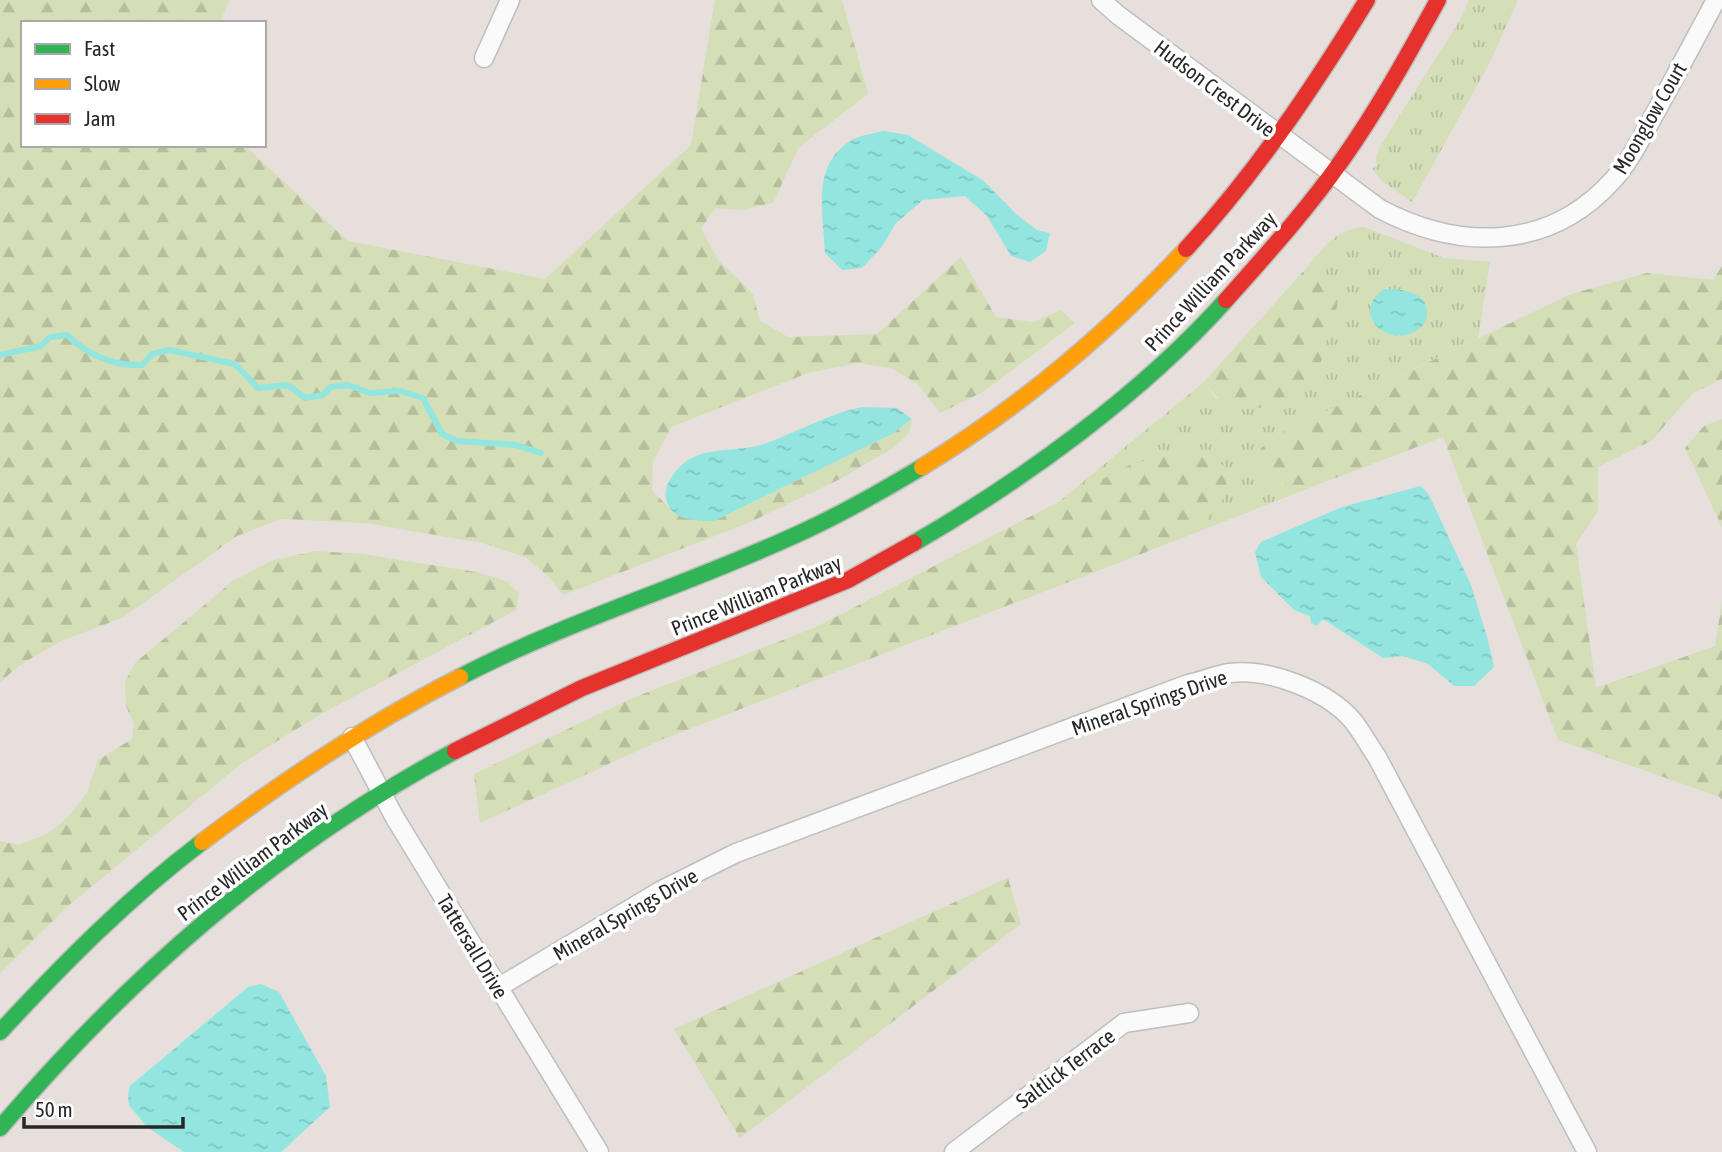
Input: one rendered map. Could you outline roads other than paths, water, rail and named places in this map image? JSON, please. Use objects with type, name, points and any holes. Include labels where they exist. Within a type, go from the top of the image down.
[{"type":"highway","name":"Prince William Parkway","points":[[0,1032],[87,941],[146,886],[209,835],[352,737],[477,668],[565,627],[802,532],[870,498],[935,460],[1041,385],[1111,327],[1200,237],[1242,188],[1281,136],[1338,50],[1367,0]]},
{"type":"highway","name":"Prince William Parkway","points":[[0,1128],[81,1036],[160,960],[211,915],[279,862],[349,813],[473,741],[576,691],[743,625],[862,573],[987,500],[1052,455],[1174,353],[1223,304],[1280,240],[1331,174],[1390,86],[1419,39],[1438,0]]},
{"type":"street","points":[[484,58],[510,0]]},
{"type":"street","name":"Hudson Crest Drive","points":[[1101,0],[1331,174]]},
{"type":"street","name":"Moonglow Court","points":[[1331,174],[1380,209],[1408,224],[1438,233],[1477,238],[1506,237],[1537,230],[1565,218],[1591,201],[1632,156],[1716,0]]},
{"type":"street","name":"Mineral Springs Drive","points":[[499,987],[660,891],[736,853],[1188,684],[1230,673],[1258,674],[1293,682],[1324,697],[1352,720],[1383,769],[1587,1152]]},
{"type":"street","name":"Tattersall Drive","points":[[352,737],[382,793],[599,1152]]},
{"type":"street","name":"Saltlick Terrace","points":[[954,1152],[1124,1023],[1189,1013]]},
{"type":"water","points":[[884,131],[908,135],[984,181],[1016,214],[1037,230],[1050,233],[1046,251],[1030,262],[1011,256],[987,216],[965,196],[923,200],[896,223],[881,248],[862,268],[842,270],[825,253],[822,190],[825,175],[839,150],[852,140]]},
{"type":"water","points":[[1384,289],[1418,295],[1426,305],[1426,320],[1423,325],[1409,334],[1398,336],[1378,327],[1372,319],[1370,309],[1374,299]]},
{"type":"water","points":[[862,407],[897,408],[912,419],[892,434],[714,521],[679,516],[666,500],[671,478],[691,458],[714,451],[754,447],[825,418]]},
{"type":"water","points":[[1421,486],[1429,495],[1471,585],[1488,640],[1494,667],[1474,686],[1454,686],[1428,664],[1403,656],[1383,658],[1323,619],[1317,626],[1311,623],[1310,616],[1294,610],[1261,577],[1255,552],[1261,542],[1342,507]]},
{"type":"water","points":[[261,984],[279,992],[326,1076],[330,1107],[281,1152],[184,1152],[147,1127],[129,1105],[130,1086],[248,987]]},
{"type":"waterway","points":[[0,355],[41,346],[50,337],[67,335],[92,354],[121,364],[142,365],[152,354],[169,350],[235,364],[258,388],[288,385],[305,398],[322,395],[331,387],[348,385],[370,393],[400,391],[423,398],[442,434],[457,441],[516,445],[541,453]]}]
